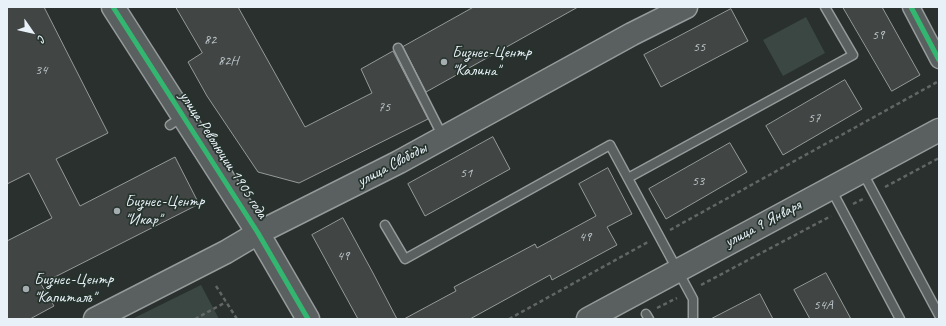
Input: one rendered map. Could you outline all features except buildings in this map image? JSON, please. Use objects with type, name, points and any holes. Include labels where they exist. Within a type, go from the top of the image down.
[{"type":"main road","name":"улица Революции 1905 года","points":[[113,7],[176,121],[258,233],[308,319]]},
{"type":"main road","name":"улица Свободы","points":[[95,319],[226,252],[258,233],[399,162],[625,38],[686,7]]},
{"type":"main road","name":"улица 9 Января","points":[[588,319],[939,130]]},
{"type":"street","points":[[911,7],[939,60]]},
{"type":"lane","points":[[628,178],[853,55],[826,7]]},
{"type":"lane","points":[[398,48],[444,137]]},
{"type":"lane","points":[[385,225],[404,259],[610,145],[693,299],[693,319]]},
{"type":"lane","points":[[862,171],[939,315]]},
{"type":"lane","points":[[830,188],[900,319]]},
{"type":"path","points":[[509,319],[939,81]]},
{"type":"path","points":[[648,316],[688,291],[939,158]]},
{"type":"path","points":[[216,286],[237,319]]},
{"type":"path","points":[[195,319],[226,302]]},
{"type":"shaded area","points":[[806,17],[825,53],[783,76],[763,40]]},
{"type":"shaded area","points":[[201,285],[219,319],[132,319]]},
{"type":"cycle path","points":[[113,7],[258,233],[308,319]]},
{"type":"cycle path","points":[[911,7],[939,60]]},
{"type":"place","name":"Бизнес-Центр \"Калина\"","points":[[444,62]]},
{"type":"place","name":"Бизнес-Центр \"Икар\"","points":[[117,211]]},
{"type":"place","name":"Бизнес-Центр \"Капиталъ\"","points":[[26,289]]}]
